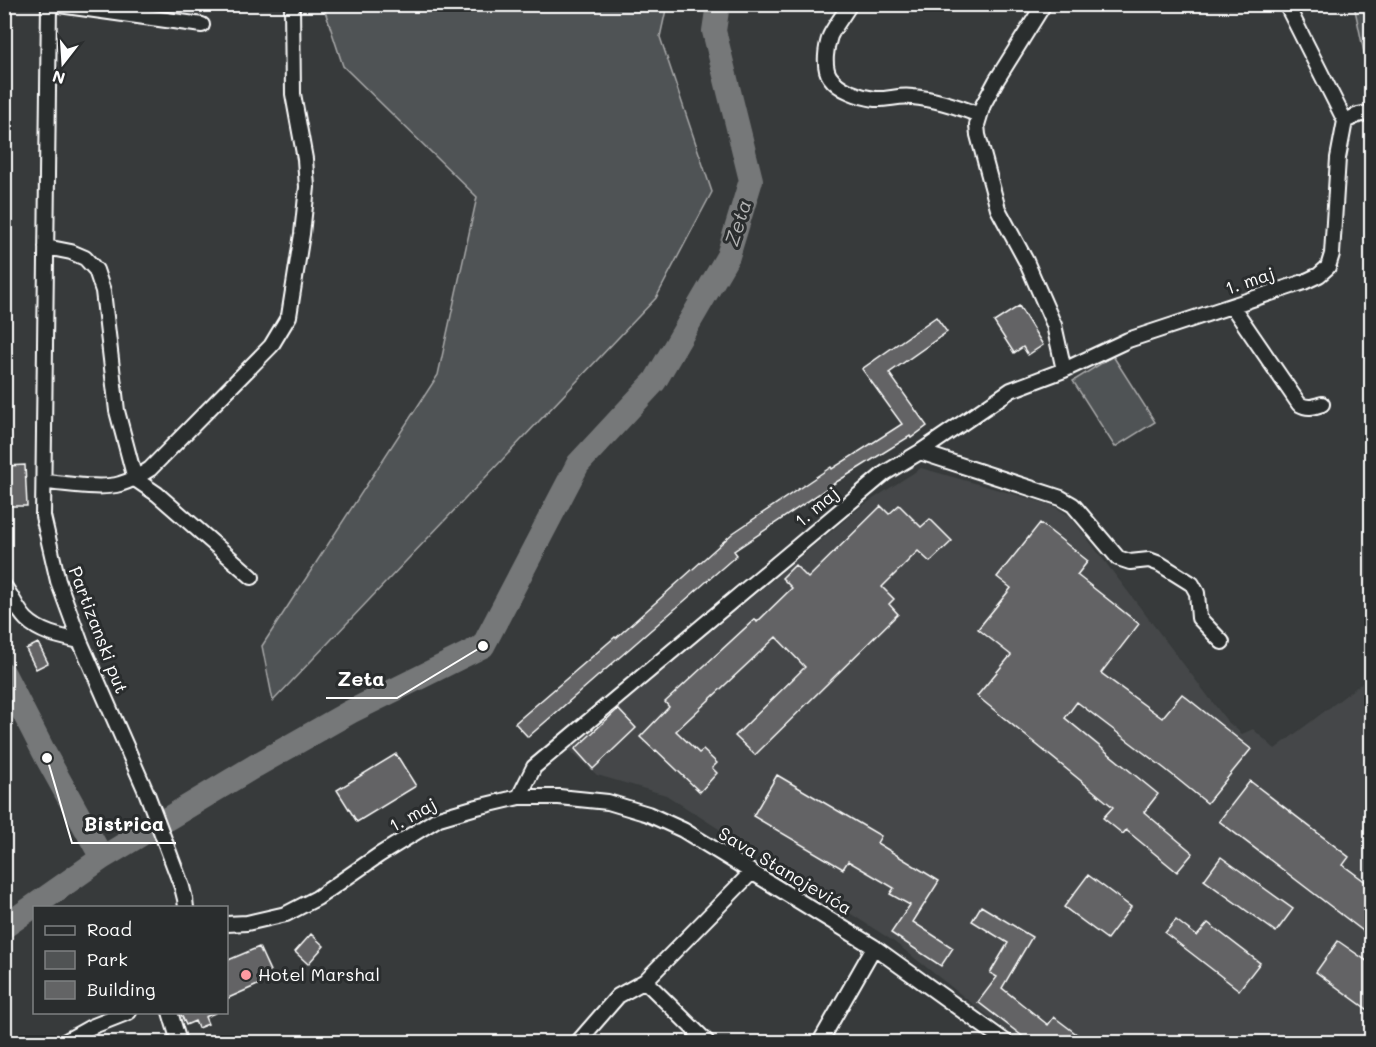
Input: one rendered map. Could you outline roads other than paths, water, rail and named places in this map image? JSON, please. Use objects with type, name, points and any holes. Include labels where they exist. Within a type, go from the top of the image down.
[{"type":"street","points":[[51,4],[202,25]]},
{"type":"street","name":"Partizanski put","points":[[51,4],[43,516],[58,581],[80,641],[147,794],[182,887],[186,906]]},
{"type":"street","points":[[44,482],[103,487],[135,479],[150,469],[271,346],[289,316],[307,188],[305,159],[293,94],[292,4]]},
{"type":"street","points":[[850,4],[831,35],[827,55],[826,66],[830,76],[839,86],[862,97],[876,99],[909,96],[928,99],[958,106],[979,116]]},
{"type":"street","points":[[1044,4],[983,105],[979,116],[978,135],[998,209],[1026,261],[1054,325],[1064,370]]},
{"type":"street","points":[[1286,4],[1345,121],[1371,112]]},
{"type":"street","name":"1. maj","points":[[228,924],[247,923],[286,914],[317,898],[439,818],[519,796],[534,767],[885,473],[1011,390],[1064,370],[1128,340],[1319,275],[1328,267],[1332,255],[1338,158],[1345,121]]},
{"type":"street","points":[[46,247],[71,252],[85,258],[96,270],[103,291],[117,411],[135,479],[157,494],[252,578]]},
{"type":"street","points":[[1232,306],[1299,404],[1311,408],[1322,404]]},
{"type":"street","points":[[920,452],[1061,498],[1073,505],[1118,558],[1130,562],[1149,560],[1160,564],[1192,584],[1197,593],[1199,618],[1222,642]]},
{"type":"street","points":[[4,586],[27,620],[53,634],[80,641]]},
{"type":"street","name":"Sava Stanojevića","points":[[519,796],[608,802],[648,814],[683,830],[874,946],[1006,1042]]},
{"type":"street","points":[[578,1042],[618,996],[645,981],[752,872]]},
{"type":"street","points":[[820,1042],[874,946]]},
{"type":"street","points":[[645,981],[707,1042]]},
{"type":"street","points":[[64,1042],[91,1027],[124,1014]]},
{"type":"street","points":[[171,1014],[179,1042]]},
{"type":"waterway","name":"Zeta","points":[[34,906],[102,858],[255,766],[350,712],[483,646],[578,464],[655,381],[728,256],[751,180],[714,31],[718,4]]},
{"type":"waterway","points":[[4,674],[102,858]]},
{"type":"waterway","name":"Zeta","points":[[4,927],[33,907]]},
{"type":"place","name":"Zeta","points":[[483,646]]},
{"type":"place","name":"Bistrica","points":[[47,758]]},
{"type":"place","name":"Hotel Marshal","points":[[246,975]]}]
